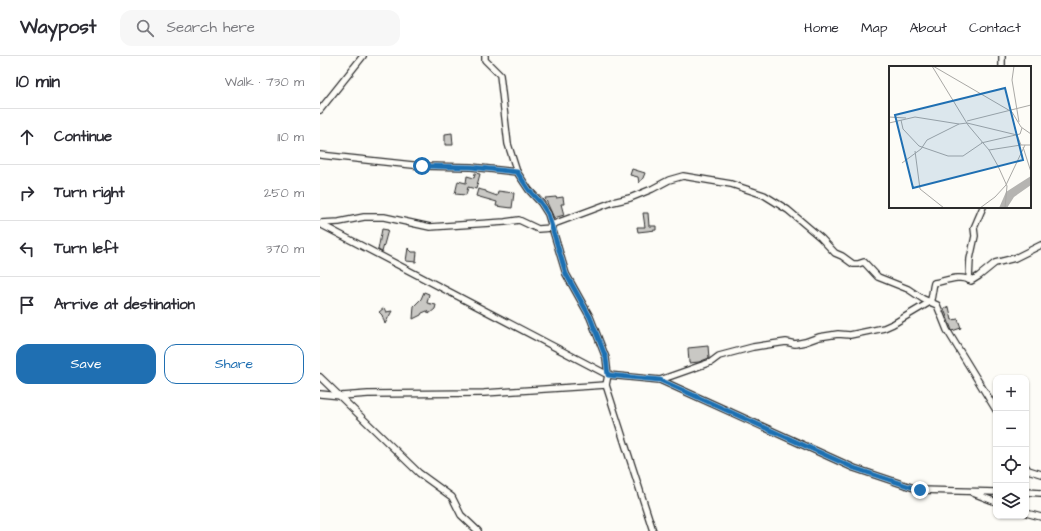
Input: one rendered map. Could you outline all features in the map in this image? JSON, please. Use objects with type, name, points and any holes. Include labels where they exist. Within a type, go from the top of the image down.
[{"type":"street","points":[[320,110],[362,56]]},
{"type":"street","points":[[485,56],[486,60],[500,75],[508,144],[517,172],[548,214],[566,274],[590,317],[606,358],[608,375],[606,385],[653,531]]},
{"type":"street","points":[[320,154],[422,166],[471,167],[517,172]]},
{"type":"street","points":[[320,224],[364,217],[384,217],[430,227],[520,220],[538,229],[552,226],[613,202],[630,198],[669,180],[683,176],[725,183],[764,195],[777,202],[821,238],[835,253],[853,264],[864,262],[878,277],[908,289],[937,305],[947,330],[993,405]]},
{"type":"street","points":[[969,280],[970,259],[975,236],[974,228],[983,208]]},
{"type":"street","points":[[320,224],[608,375],[660,380],[854,468],[920,490],[993,492]]},
{"type":"street","points":[[660,380],[711,362],[719,356],[753,347],[786,342],[795,344],[819,337],[838,334],[850,335],[884,328],[930,302],[933,296],[932,289],[934,283],[957,278],[971,281],[995,263],[1015,258],[1041,246]]},
{"type":"street","points":[[320,377],[419,473],[452,497],[461,515],[478,531]]},
{"type":"street","points":[[320,394],[340,396],[368,394],[484,393],[606,385]]},
{"type":"street","points":[[1029,470],[1041,474]]},
{"type":"street","points":[[969,491],[993,501]]},
{"type":"street","points":[[1029,492],[1041,493]]},
{"type":"street","points":[[1029,514],[1041,517]]},
{"type":"building","points":[[452,133],[453,145],[445,145],[445,134]]},
{"type":"building","points":[[632,169],[645,173],[639,183],[638,177],[630,175]]},
{"type":"building","points":[[475,173],[480,174],[476,189],[468,187],[466,195],[455,194],[458,181],[466,183],[467,176],[474,178]]},
{"type":"building","points":[[478,189],[497,196],[498,191],[514,193],[512,208],[496,206],[497,202],[476,196]]},
{"type":"building","points":[[563,197],[564,204],[561,204],[564,215],[554,218],[545,198]]},
{"type":"building","points":[[643,213],[648,213],[649,226],[656,226],[656,230],[638,232],[637,227],[645,227]]},
{"type":"building","points":[[382,229],[388,230],[382,252],[378,250]]},
{"type":"building","points":[[408,248],[412,252],[417,252],[416,262],[406,261]]},
{"type":"building","points":[[424,292],[429,294],[427,303],[436,305],[435,309],[429,314],[427,311],[413,319],[414,306],[421,299]]},
{"type":"building","points":[[949,307],[952,320],[958,319],[961,328],[952,331],[944,309]]},
{"type":"building","points":[[384,308],[386,312],[392,311],[385,324],[382,315],[379,312]]},
{"type":"building","points":[[708,346],[709,358],[699,362],[689,363],[688,348]]},
{"type":"route","points":[[422,166],[471,167],[517,172],[548,214],[566,274],[590,317],[606,358],[608,375],[660,380],[854,468],[920,490]]}]
